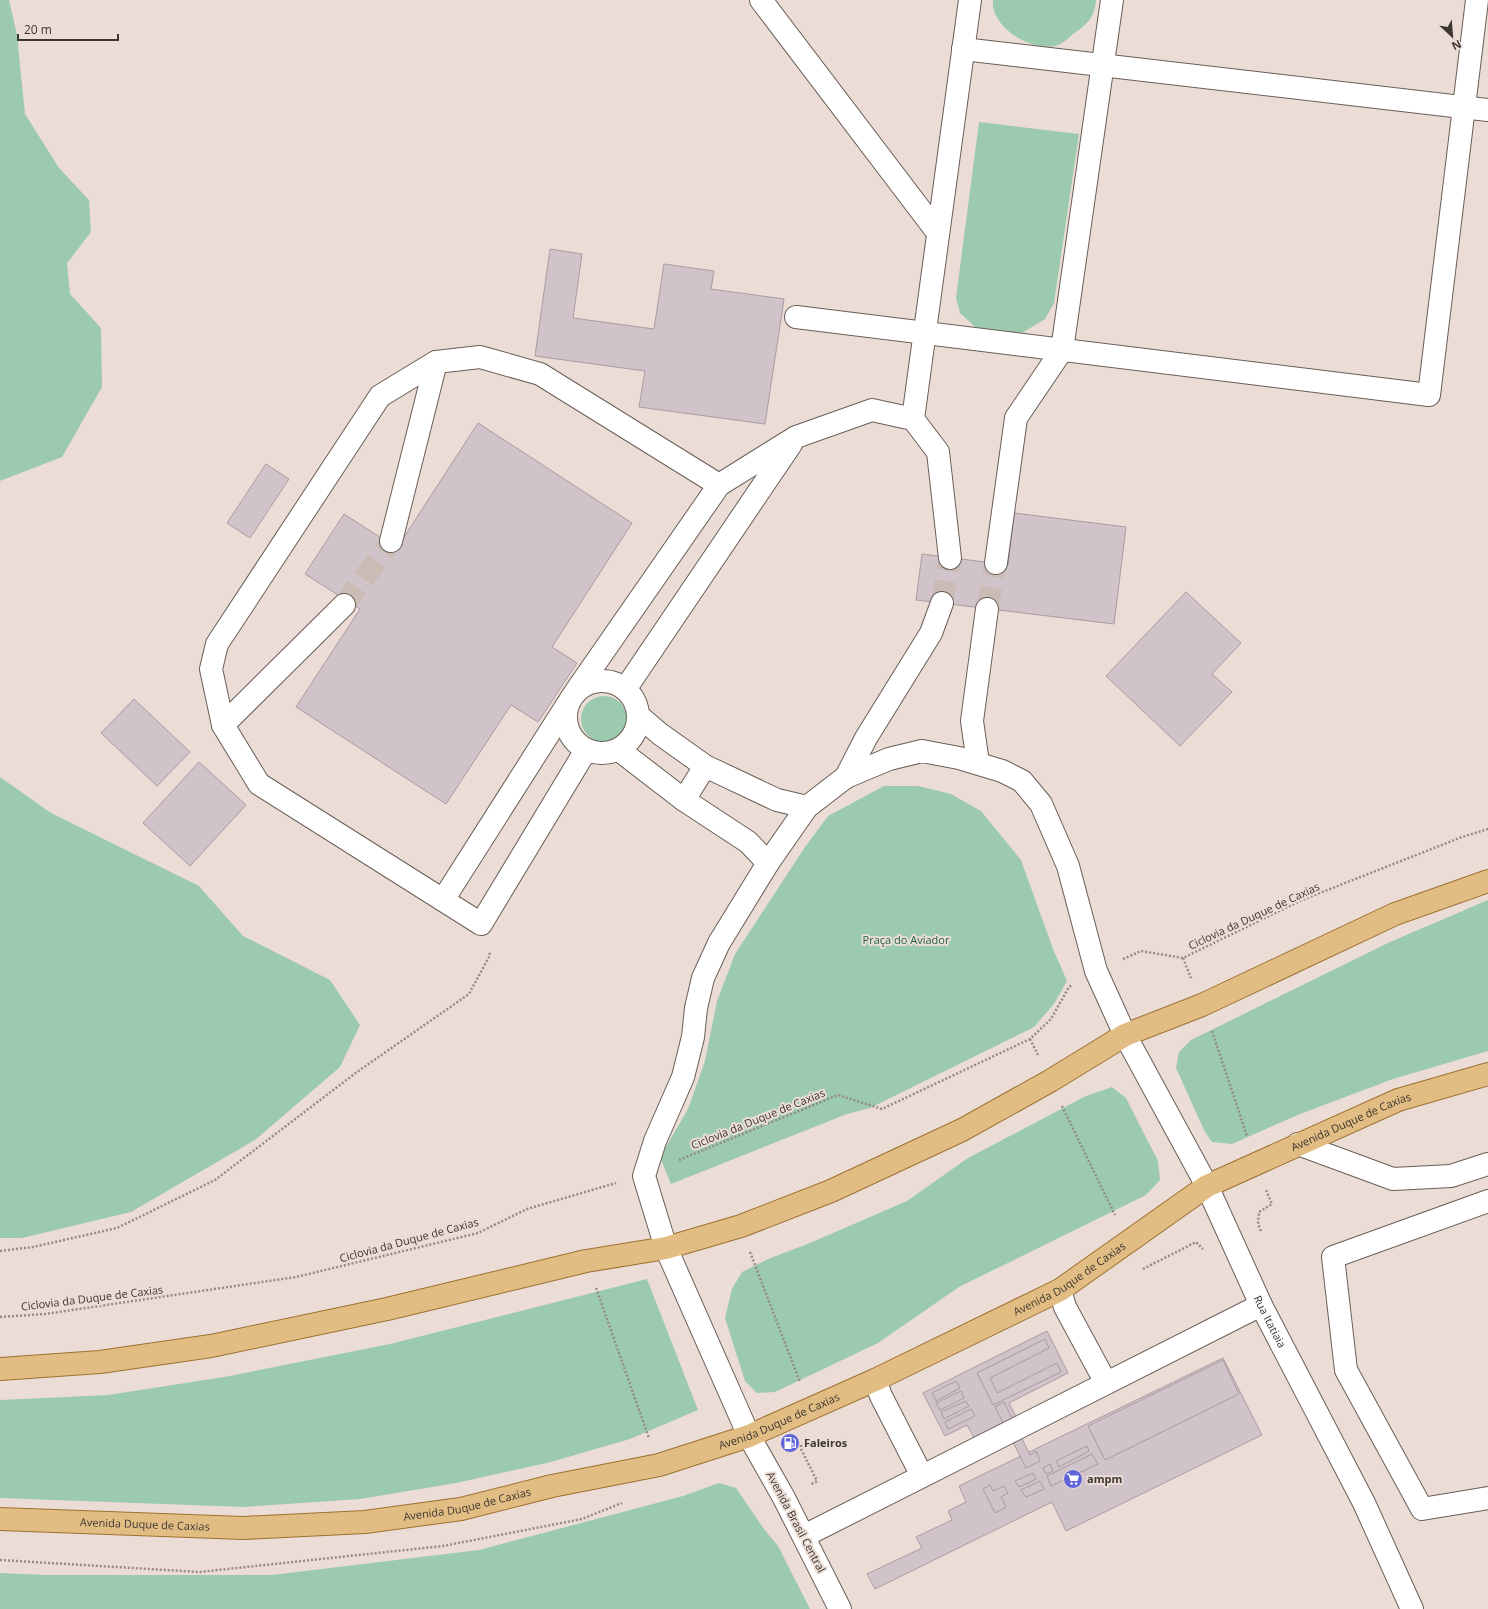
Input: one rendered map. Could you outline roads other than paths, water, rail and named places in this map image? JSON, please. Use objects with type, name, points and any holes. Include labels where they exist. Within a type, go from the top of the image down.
[{"type":"main road","points":[[0,1369],[100,1362],[211,1346],[387,1309],[586,1261],[666,1248],[740,1226],[831,1191],[962,1130],[1050,1081],[1126,1035],[1202,1005],[1395,914],[1488,881]]},
{"type":"main road","name":"Avenida Duque de Caxias","points":[[0,1519],[243,1528],[365,1522],[461,1509],[552,1486],[659,1466],[749,1436],[810,1410],[1060,1290],[1207,1186],[1398,1100],[1488,1074]]},
{"type":"street","points":[[761,0],[938,233]]},
{"type":"street","points":[[913,419],[970,0]]},
{"type":"street","points":[[996,563],[1016,418],[1062,350],[1112,0]]},
{"type":"street","points":[[796,317],[1429,395],[1477,0]]},
{"type":"street","points":[[963,49],[1488,110]]},
{"type":"street","points":[[586,750],[481,924],[259,784],[223,724],[211,670],[217,644],[380,396],[436,362],[480,357],[540,374],[719,485]]},
{"type":"street","points":[[391,541],[436,362]]},
{"type":"street","points":[[444,900],[571,698],[719,485],[796,437],[872,410],[913,419],[938,452],[950,558]]},
{"type":"street","points":[[626,688],[796,437]]},
{"type":"street","points":[[619,750],[684,800],[748,842],[768,863],[807,807],[846,777],[866,738],[931,633],[942,603]]},
{"type":"street","points":[[223,724],[344,605]]},
{"type":"street","points":[[978,763],[972,721],[988,609]]},
{"type":"street","points":[[595,680],[617,682],[626,688],[638,705],[639,716],[634,736],[619,750],[608,753],[586,750],[577,744],[566,726],[571,698],[595,680]]},
{"type":"street","points":[[639,716],[660,734],[705,766],[777,800],[807,807]]},
{"type":"street","name":"Rua Itatiaia","points":[[846,777],[889,759],[922,751],[959,758],[1002,771],[1022,781],[1041,804],[1068,866],[1096,971],[1126,1035],[1207,1186],[1261,1305],[1364,1503],[1412,1609]]},
{"type":"street","points":[[684,800],[705,766]]},
{"type":"street","name":"Avenida Brasil Central","points":[[768,863],[719,943],[703,978],[696,1008],[693,1037],[683,1077],[655,1141],[644,1176],[666,1248],[749,1436],[804,1536],[840,1609]]},
{"type":"street","points":[[1298,1144],[1393,1179],[1451,1176],[1488,1164]]},
{"type":"street","points":[[1488,1201],[1333,1258],[1346,1370],[1422,1509],[1488,1498]]},
{"type":"street","points":[[1060,1290],[1065,1307],[1106,1383]]},
{"type":"street","points":[[804,1536],[1261,1305]]},
{"type":"street","points":[[875,1380],[881,1396],[922,1476]]},
{"type":"tunnel","points":[[344,605],[391,541]]},
{"type":"tunnel","points":[[942,603],[950,558]]},
{"type":"tunnel","points":[[987,609],[996,563]]},
{"type":"place","name":"Faleiros","points":[[790,1443]]},
{"type":"place","name":"ampm","points":[[1073,1479]]},
{"type":"park label","name":"Praça do Aviador","points":[[906,940]]}]
